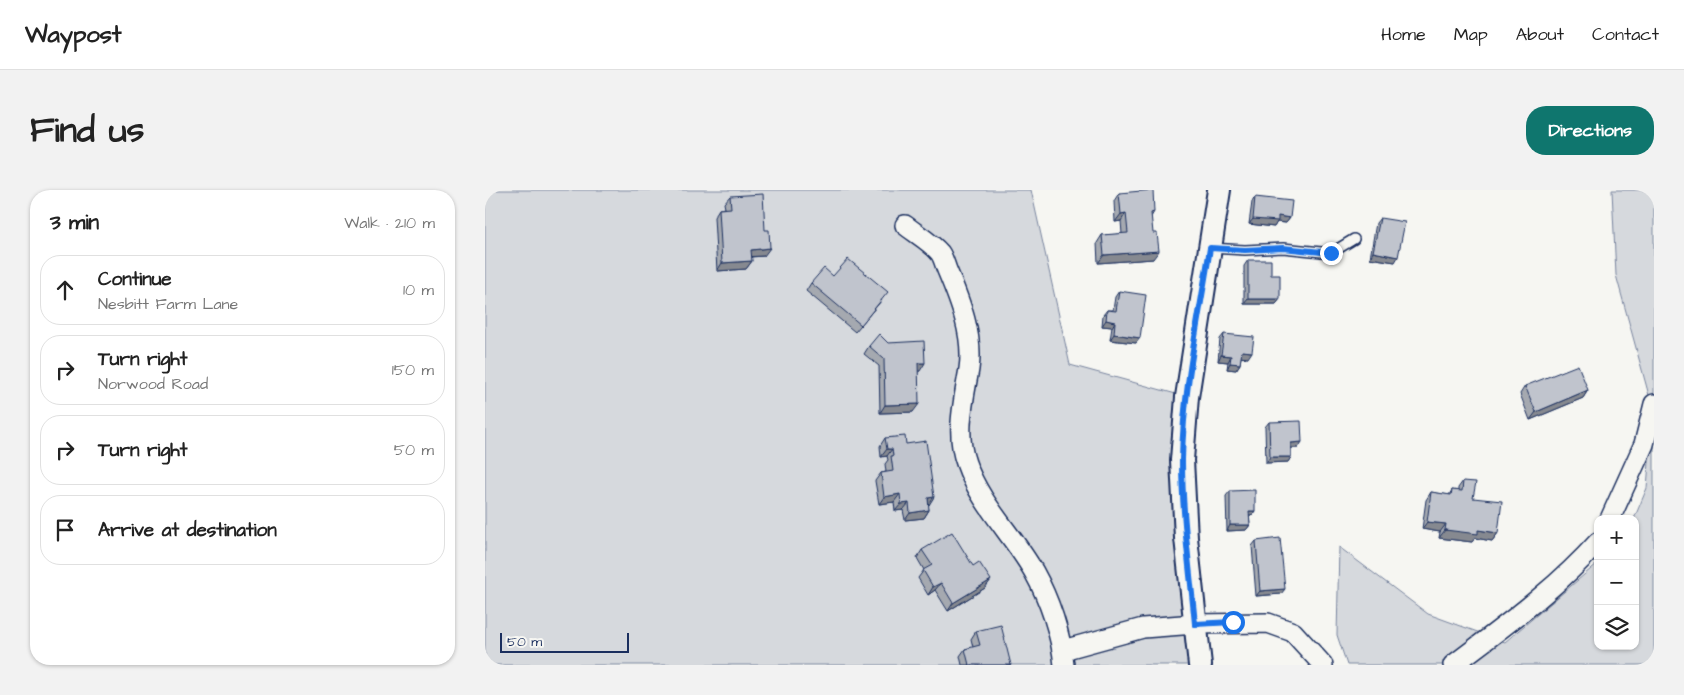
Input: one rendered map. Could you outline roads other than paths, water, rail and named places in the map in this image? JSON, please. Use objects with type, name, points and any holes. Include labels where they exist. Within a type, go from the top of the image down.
[{"type":"street","points":[[1200,665],[1186,538],[1182,460],[1187,397],[1219,190]]},
{"type":"street","points":[[905,225],[940,253],[959,300],[968,338],[969,367],[964,394],[961,432],[965,462],[977,489],[1034,572],[1052,615],[1063,658],[1143,628],[1195,624],[1268,623],[1293,632],[1323,665]]},
{"type":"street","points":[[1612,515],[1644,444],[1654,404]]},
{"type":"street","points":[[1453,665],[1521,615],[1594,546]]},
{"type":"lane","points":[[1210,248],[1245,250],[1283,248],[1331,253],[1354,240]]}]
